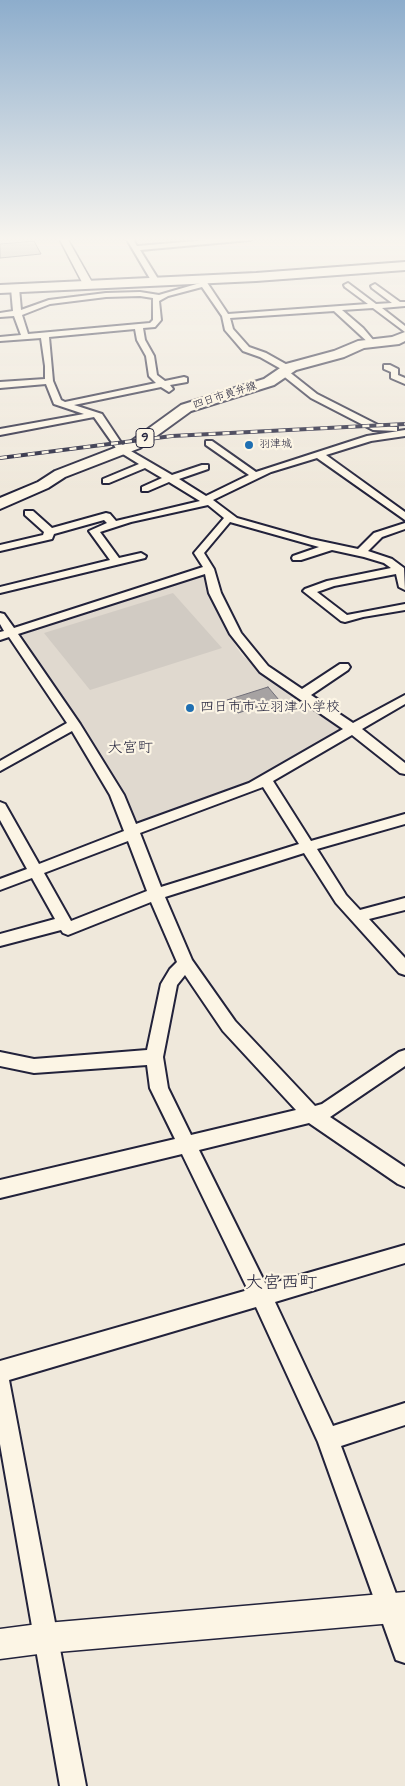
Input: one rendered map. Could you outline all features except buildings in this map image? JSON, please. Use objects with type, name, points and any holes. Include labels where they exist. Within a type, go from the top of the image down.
[{"type":"main road","name":"四日市員弁線","points":[[0,504],[43,485],[60,474],[139,443],[186,408],[269,382],[286,370],[371,343],[402,339]]},
{"type":"street","points":[[21,321],[25,336]]},
{"type":"street","points":[[0,339],[138,328],[152,326],[157,321]]},
{"type":"street","points":[[227,321],[229,330],[246,350],[263,354],[286,370],[314,396],[376,428],[405,428]]},
{"type":"street","points":[[350,321],[371,343]]},
{"type":"street","points":[[394,321],[405,330]]},
{"type":"street","points":[[138,328],[141,340],[150,356],[153,376],[174,393]]},
{"type":"street","points":[[45,334],[49,381],[57,402],[99,416],[121,449],[207,501],[230,518],[331,547],[361,552],[388,561],[400,570],[405,587]]},
{"type":"street","points":[[387,367],[395,372],[394,376],[405,381]]},
{"type":"street","points":[[62,405],[164,386],[184,380]]},
{"type":"street","points":[[0,385],[49,381]]},
{"type":"street","points":[[0,432],[96,414]]},
{"type":"street","points":[[116,561],[94,531],[207,501],[256,476],[318,454],[370,438],[405,433]]},
{"type":"street","points":[[209,442],[256,476]]},
{"type":"street","points":[[318,454],[405,517]]},
{"type":"street","points":[[106,481],[146,464]]},
{"type":"street","points":[[144,489],[205,467]]},
{"type":"street","points":[[29,513],[50,532]]},
{"type":"street","points":[[50,532],[106,516],[114,525]]},
{"type":"street","points":[[230,518],[225,521],[199,553],[209,569],[215,593],[236,634],[250,654],[264,669],[354,730],[405,770]]},
{"type":"street","points":[[361,552],[378,535],[405,526]]},
{"type":"street","points":[[0,548],[48,537],[50,532]]},
{"type":"street","points":[[297,558],[331,547]]},
{"type":"street","points":[[0,590],[141,556]]},
{"type":"street","points":[[5,635],[154,585],[209,569]]},
{"type":"street","points":[[400,570],[331,582],[309,591],[345,619],[361,614],[405,607]]},
{"type":"street","points":[[0,616],[5,635],[74,724],[117,795],[186,964],[228,1026],[311,1114],[405,1178]]},
{"type":"street","points":[[302,695],[344,667]]},
{"type":"street","points":[[0,885],[265,780],[354,730],[391,705],[405,699]]},
{"type":"street","points":[[0,767],[74,724]]},
{"type":"street","points":[[265,780],[342,899],[405,969]]},
{"type":"street","points":[[0,807],[68,929],[156,894],[405,819]]},
{"type":"street","points":[[358,916],[405,904]]},
{"type":"street","points":[[0,940],[63,923]]},
{"type":"street","points":[[186,964],[176,973],[169,984],[154,1057],[159,1088],[262,1297],[328,1439],[382,1582],[397,1608],[405,1651]]},
{"type":"street","points":[[0,1059],[34,1066],[154,1057]]},
{"type":"street","points":[[0,1189],[326,1111],[405,1057]]},
{"type":"street","points":[[0,1372],[405,1254]]},
{"type":"street","points":[[0,1383],[73,1786]]},
{"type":"street","points":[[328,1439],[405,1414]]},
{"type":"street","points":[[0,1644],[46,1638],[397,1608]]},
{"type":"shaded area","name":"四日市市立羽津小学校","points":[[205,576],[207,587],[237,648],[243,656],[280,687],[344,729],[245,784],[219,796],[138,823],[114,779],[22,635],[130,596],[188,578]]},
{"type":"shaded area","points":[[173,593],[222,648],[90,690],[44,633]]},
{"type":"shaded area","points":[[268,687],[279,700],[238,713],[227,700]]},
{"type":"railway","points":[[0,458],[172,436],[405,424]]},
{"type":"place","name":"羽津城","points":[[249,445]]},
{"type":"place","name":"四日市市立羽津小学校","points":[[190,708]]},
{"type":"district","name":"大宮町","points":[[130,749]]},
{"type":"district","name":"大宮西町","points":[[281,1284]]}]
